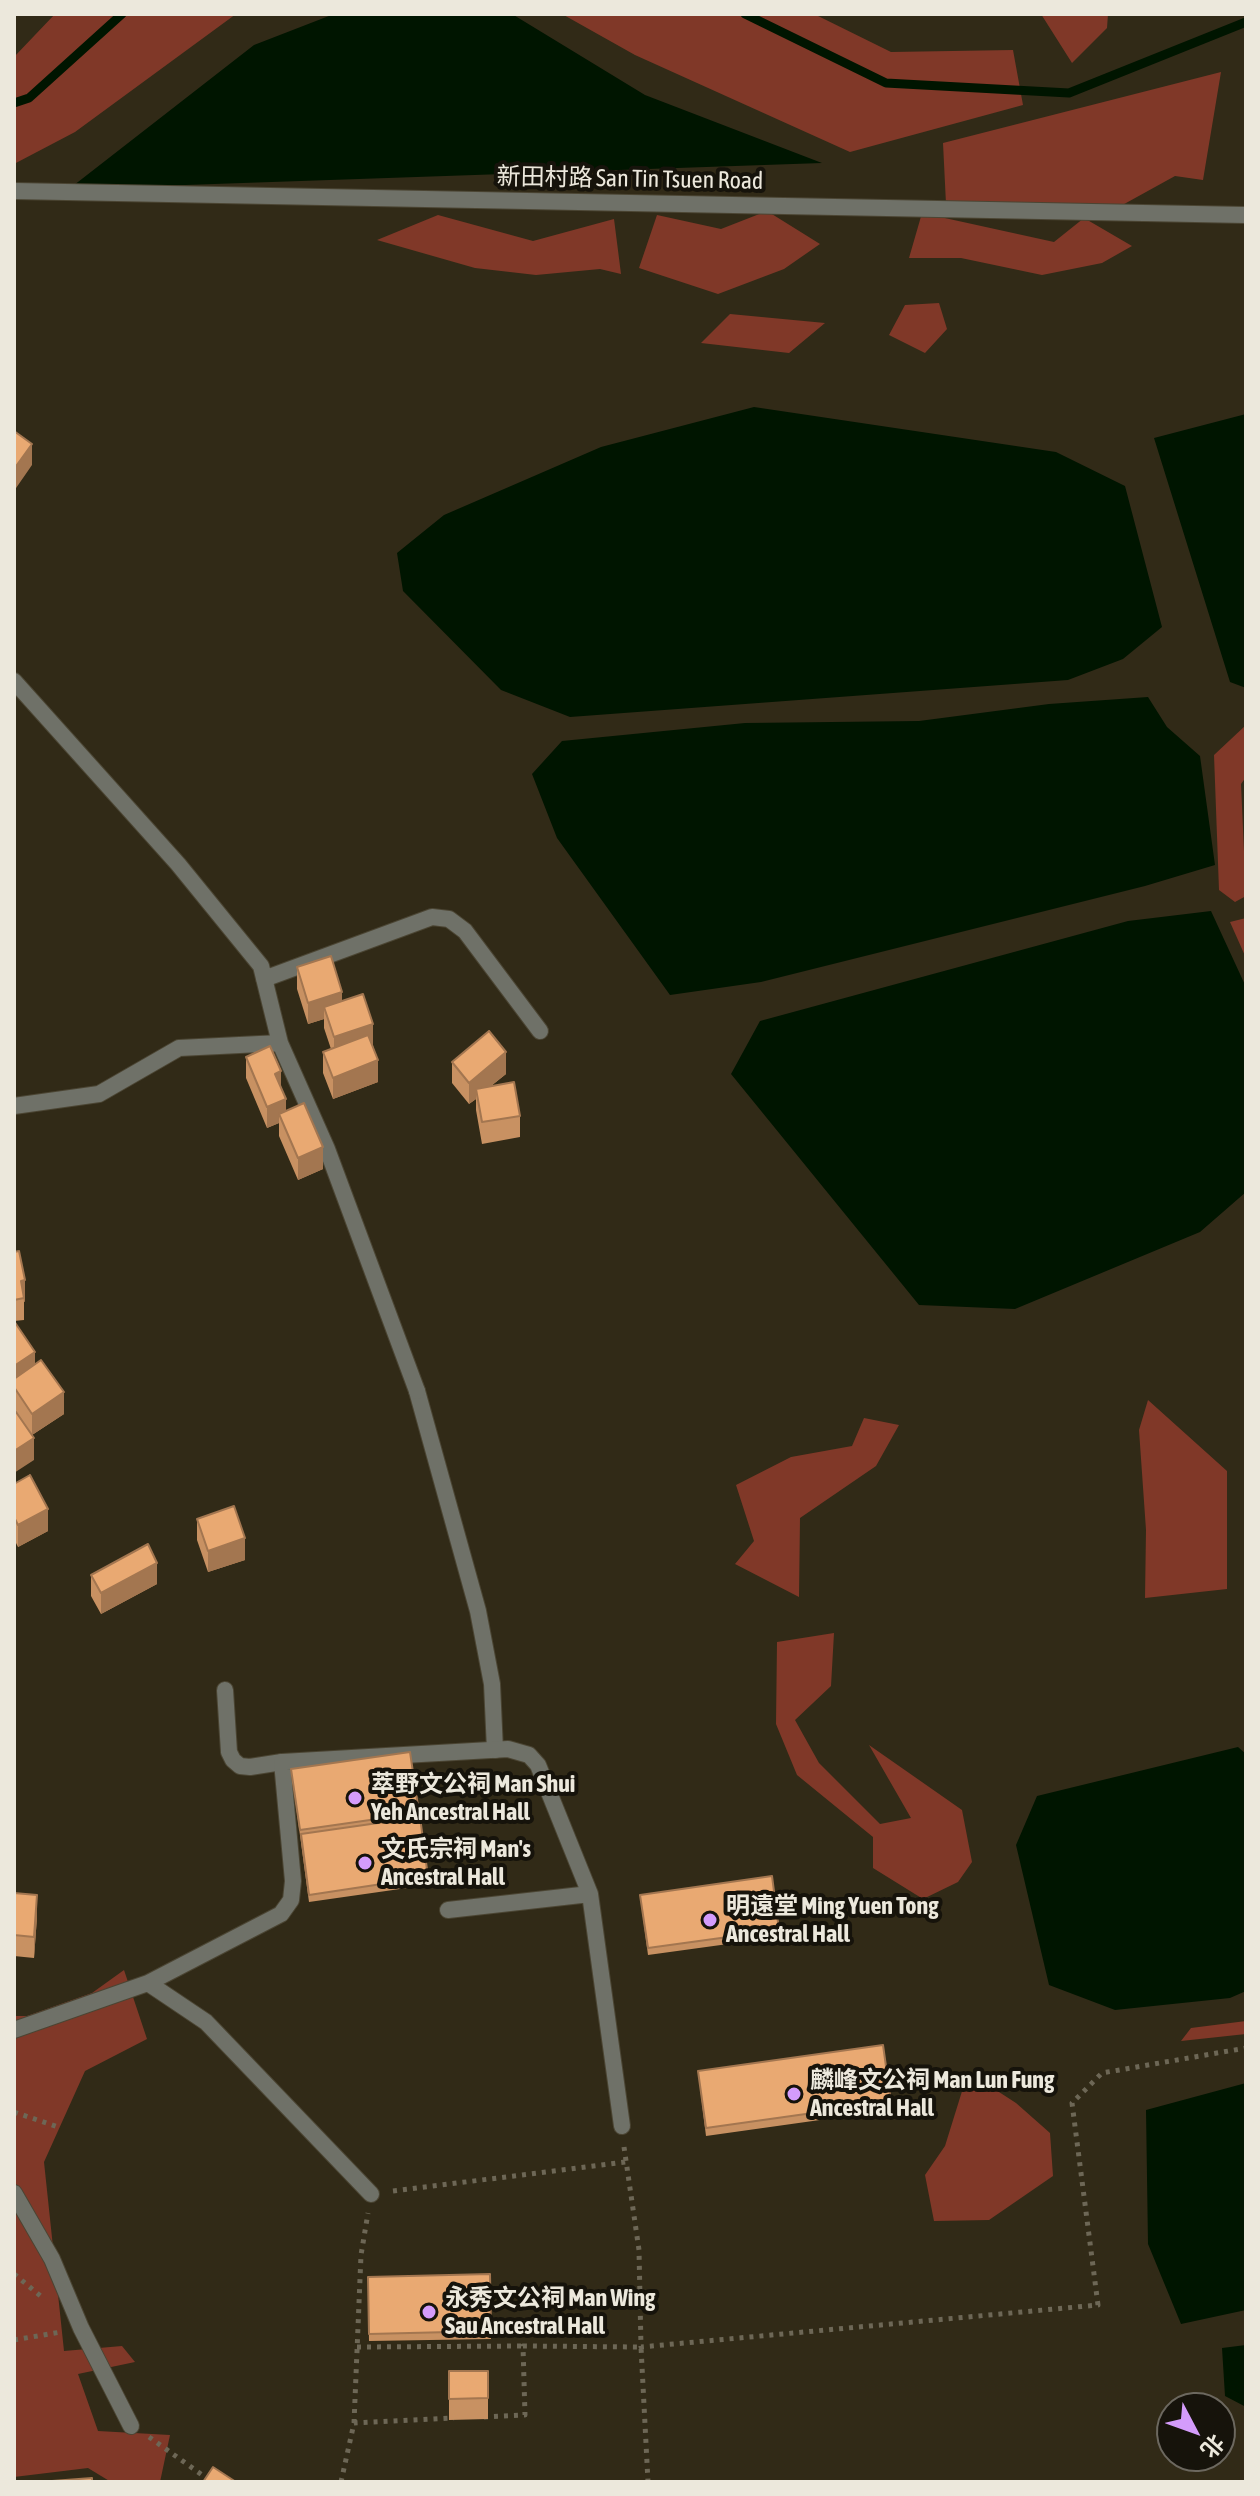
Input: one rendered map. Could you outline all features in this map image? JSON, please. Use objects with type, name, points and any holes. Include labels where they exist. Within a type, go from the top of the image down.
[{"type":"street","name":"新田村路 San Tin Tsuen Road","points":[[14,191],[1246,215]]},
{"type":"street","points":[[14,681],[178,864],[261,966],[280,1043],[327,1149],[417,1391],[478,1611],[492,1684],[495,1750]]},
{"type":"street","points":[[264,979],[432,917],[449,919],[465,931],[540,1031]]},
{"type":"street","points":[[14,1106],[99,1094],[179,1048],[280,1043]]},
{"type":"street","points":[[225,1690],[229,1752],[240,1766],[495,1750],[521,1751],[538,1765],[590,1894],[622,2126]]},
{"type":"street","points":[[14,2030],[148,1983],[267,1925],[281,1914],[291,1900],[293,1881],[282,1762]]},
{"type":"street","points":[[448,1910],[590,1894]]},
{"type":"street","points":[[148,1983],[206,2022],[371,2194]]},
{"type":"street","points":[[14,2193],[52,2259],[81,2328],[131,2426]]},
{"type":"path","points":[[357,2347],[641,2347],[1098,2305],[1072,2103],[1102,2073],[1246,2048]]},
{"type":"path","points":[[14,2112],[58,2127]]},
{"type":"path","points":[[622,2126],[639,2250],[648,2482]]},
{"type":"path","points":[[341,2482],[354,2423],[361,2255],[371,2194],[626,2162]]},
{"type":"path","points":[[14,2340],[81,2328]]},
{"type":"path","points":[[478,2417],[525,2415],[523,2346]]},
{"type":"path","points":[[354,2423],[463,2418]]},
{"type":"path","points":[[131,2426],[180,2456],[212,2482]]},
{"type":"shaded area","points":[[55,14],[236,14],[75,132],[14,164],[14,57]]},
{"type":"shaded area","points":[[334,14],[512,14],[645,95],[822,163],[69,189],[254,45]]},
{"type":"shaded area","points":[[562,14],[814,14],[891,52],[1013,50],[1023,105],[850,152],[635,55]]},
{"type":"shaded area","points":[[1041,14],[1108,14],[1107,28],[1072,63]]},
{"type":"shaded area","points":[[1221,72],[1203,180],[1175,176],[1117,208],[946,204],[943,143]]},
{"type":"shaded area","points":[[767,211],[820,244],[784,269],[718,294],[639,268],[657,215],[721,229]]},
{"type":"shaded area","points":[[922,213],[1054,242],[1084,218],[1132,246],[1102,263],[1042,275],[961,258],[909,258]]},
{"type":"shaded area","points":[[438,215],[533,241],[614,219],[621,274],[600,269],[536,275],[475,268],[377,240]]},
{"type":"shaded area","points":[[939,303],[947,329],[925,353],[889,335],[905,305]]},
{"type":"shaded area","points":[[730,314],[825,323],[789,353],[701,343]]},
{"type":"shaded area","points":[[754,407],[1056,452],[1125,486],[1162,627],[1123,659],[1068,680],[570,717],[501,690],[403,591],[397,553],[444,515],[601,447]]},
{"type":"shaded area","points":[[1246,414],[1246,688],[1230,682],[1154,438]]},
{"type":"shaded area","points":[[1148,697],[1167,727],[1200,756],[1215,865],[1145,886],[761,982],[670,995],[557,838],[532,774],[562,741],[745,723],[919,721],[1049,704]]},
{"type":"shaded area","points":[[1246,725],[1246,777],[1241,784],[1246,896],[1235,902],[1219,890],[1214,755]]},
{"type":"shaded area","points":[[1211,911],[1246,987],[1246,1192],[1200,1232],[1015,1309],[919,1305],[731,1074],[760,1021],[1128,921]]},
{"type":"shaded area","points":[[1246,918],[1246,958],[1230,922]]},
{"type":"shaded area","points":[[1148,1400],[1227,1471],[1227,1589],[1145,1598],[1146,1530],[1139,1430]]},
{"type":"shaded area","points":[[864,1418],[899,1425],[876,1466],[800,1518],[799,1597],[735,1564],[754,1541],[736,1485],[791,1457],[852,1446]]},
{"type":"shaded area","points":[[834,1633],[831,1686],[795,1720],[819,1763],[880,1824],[911,1818],[869,1745],[962,1810],[972,1862],[958,1882],[923,1899],[873,1868],[873,1837],[797,1775],[776,1724],[777,1642]]},
{"type":"shaded area","points":[[1238,1747],[1246,1754],[1246,1991],[1230,1998],[1115,2010],[1049,1985],[1016,1845],[1037,1796]]},
{"type":"shaded area","points":[[124,1970],[147,2039],[85,2071],[44,2162],[64,2351],[122,2346],[135,2362],[78,2374],[98,2431],[170,2435],[160,2482],[111,2482],[88,2468],[14,2477],[14,2016],[27,2016],[92,1993]]},
{"type":"shaded area","points":[[1246,2021],[1246,2034],[1181,2041],[1191,2028]]},
{"type":"shaded area","points":[[968,2072],[1016,2103],[1050,2133],[1053,2176],[989,2220],[934,2221],[925,2175],[945,2146]]},
{"type":"shaded area","points":[[1246,2083],[1246,2310],[1181,2324],[1148,2244],[1146,2110]]},
{"type":"shaded area","points":[[1246,2345],[1246,2407],[1236,2402],[1236,2392],[1225,2392],[1222,2348]]},
{"type":"building","points":[[14,431],[32,444],[14,469]]},
{"type":"building","points":[[331,956],[342,992],[308,1003],[297,967]]},
{"type":"building","points":[[363,994],[373,1024],[334,1037],[324,1007]]},
{"type":"building","points":[[489,1031],[506,1052],[469,1083],[452,1062]]},
{"type":"building","points":[[368,1035],[378,1060],[333,1078],[323,1052]]},
{"type":"building","points":[[270,1046],[281,1071],[275,1074],[286,1099],[267,1107],[246,1057]]},
{"type":"building","points":[[514,1082],[520,1116],[482,1122],[476,1089]]},
{"type":"building","points":[[304,1103],[323,1147],[298,1158],[279,1114]]},
{"type":"building","points":[[19,1251],[25,1280],[21,1281],[24,1298],[14,1300],[14,1252]]},
{"type":"building","points":[[14,1321],[35,1352],[14,1366]]},
{"type":"building","points":[[41,1360],[64,1392],[32,1414],[14,1387],[14,1379]]},
{"type":"building","points":[[14,1413],[34,1438],[14,1451]]},
{"type":"building","points":[[30,1475],[48,1509],[18,1525],[14,1517],[14,1484]]},
{"type":"building","points":[[234,1506],[245,1538],[208,1551],[197,1519]]},
{"type":"building","points":[[148,1544],[157,1563],[101,1593],[91,1575]]},
{"type":"building","name":"萃野文公祠 Man Shui Yeh Ancestral Hall","points":[[410,1752],[419,1813],[300,1830],[291,1769]]},
{"type":"building","name":"文氏宗祠 Man's Ancestral Hall","points":[[420,1817],[428,1877],[309,1895],[301,1834]]},
{"type":"building","name":"明遠堂 Ming Yuen Tong Ancestral Hall","points":[[772,1876],[779,1930],[648,1948],[640,1895]]},
{"type":"building","points":[[14,1893],[37,1895],[34,1937],[14,1935]]},
{"type":"building","name":"麟峰文公祠 Man Lun Fung Ancestral Hall","points":[[883,2045],[891,2102],[706,2128],[698,2071]]},
{"type":"building","name":"永秀文公祠 Man Wing Sau Ancestral Hall","points":[[490,2274],[491,2331],[369,2334],[368,2277]]},
{"type":"building","points":[[449,2371],[488,2371],[488,2398],[449,2399]]},
{"type":"building","points":[[213,2467],[236,2482],[203,2482]]},
{"type":"building","points":[[92,2478],[92,2482],[52,2482],[52,2481]]},
{"type":"waterway","points":[[14,103],[29,98],[122,14]]},
{"type":"waterway","points":[[745,14],[886,83],[1069,93],[1246,22]]},
{"type":"place","name":"萃野文公祠 Man Shui Yeh Ancestral Hall","points":[[355,1798]]},
{"type":"place","name":"文氏宗祠 Man's Ancestral Hall","points":[[365,1863]]},
{"type":"place","name":"明遠堂 Ming Yuen Tong Ancestral Hall","points":[[710,1920]]},
{"type":"place","name":"麟峰文公祠 Man Lun Fung Ancestral Hall","points":[[794,2094]]},
{"type":"place","name":"永秀文公祠 Man Wing Sau Ancestral Hall","points":[[429,2312]]}]
